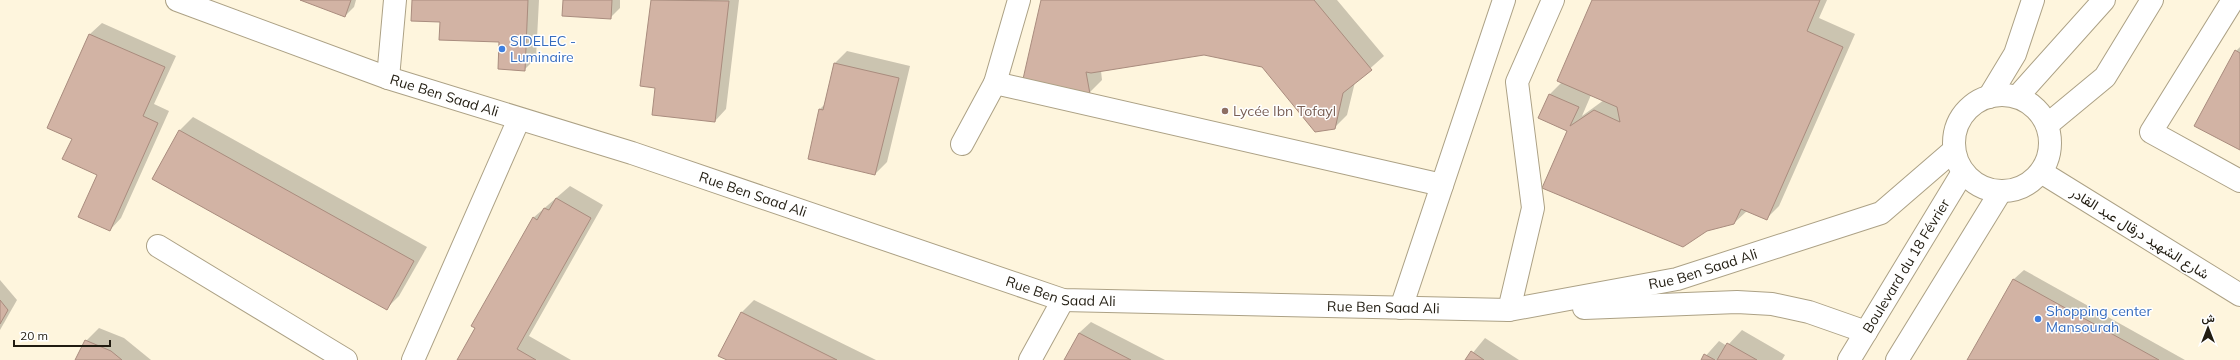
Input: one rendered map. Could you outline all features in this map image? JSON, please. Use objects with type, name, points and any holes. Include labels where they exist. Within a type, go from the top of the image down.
[{"type":"street","name":"Rue Ben Saad Ali","points":[[177,0],[388,78],[519,119],[632,152],[1063,300],[1509,310],[1678,279],[1881,213],[1954,150]]},
{"type":"street","points":[[388,78],[395,0]]},
{"type":"street","points":[[962,144],[995,83],[1019,0]]},
{"type":"street","points":[[1401,308],[1504,0]]},
{"type":"street","points":[[1553,0],[1517,82],[1533,208],[1509,310],[1736,302],[1772,304],[1809,312],[1866,332]]},
{"type":"street","points":[[1989,97],[2015,54],[2033,0]]},
{"type":"street","points":[[2017,97],[2104,0]]},
{"type":"street","points":[[2047,125],[2105,77],[2152,0]]},
{"type":"street","points":[[2232,0],[2151,132],[2240,181]]},
{"type":"street","points":[[995,83],[1442,185]]},
{"type":"street","points":[[2003,95],[2017,97],[2030,104],[2040,113],[2047,125],[2050,141],[2049,152],[2041,172],[2030,182],[2016,189],[2000,191],[1986,189],[1973,182],[1963,172],[1957,162],[1954,150],[1954,136],[1958,123],[1966,111],[1976,102],[1989,97],[2003,95]]},
{"type":"street","points":[[413,360],[519,119]]},
{"type":"street","name":"Boulevard du 18 Février","points":[[1849,360],[1963,172]]},
{"type":"street","name":"شارع الشهيد درقال عبد القادر","points":[[2041,172],[2240,295]]},
{"type":"street","points":[[1897,360],[2000,191]]},
{"type":"street","points":[[158,246],[346,360]]},
{"type":"street","points":[[1030,360],[1063,300]]},
{"type":"building","points":[[300,0],[351,0],[345,17]]},
{"type":"building","points":[[412,0],[528,0],[525,71],[498,69],[499,42],[439,40],[440,22],[411,21]]},
{"type":"building","points":[[563,0],[612,0],[611,19],[562,16]]},
{"type":"building","points":[[651,0],[729,1],[715,122],[652,115],[655,88],[640,86]]},
{"type":"building","points":[[1041,0],[1314,0],[1372,70],[1343,93],[1335,129],[1315,132],[1262,67],[1204,55],[1091,73],[1086,72],[1090,94],[1023,79]]},
{"type":"building","points":[[1592,0],[1820,0],[1807,31],[1843,47],[1767,220],[1741,209],[1734,224],[1707,231],[1683,247],[1542,188],[1567,131],[1538,118],[1549,94],[1579,107],[1570,126],[1594,110],[1620,122],[1617,107],[1557,81]]},
{"type":"building","points":[[89,34],[165,67],[143,116],[158,123],[110,231],[78,217],[97,175],[62,159],[72,139],[47,128]]},
{"type":"building","points":[[2235,50],[2240,53],[2240,150],[2194,126]]},
{"type":"building","points":[[834,63],[899,78],[875,175],[808,159],[819,109],[823,110]]},
{"type":"building","points":[[179,130],[414,261],[387,310],[152,179]]},
{"type":"building","points":[[556,198],[591,218],[517,349],[536,360],[457,360],[475,328],[471,326],[533,217],[537,220],[544,208],[549,210]]},
{"type":"building","name":"Shopping center Mansourah","points":[[2013,279],[2159,360],[1967,360]]},
{"type":"building","points":[[0,300],[8,310],[0,324]]},
{"type":"building","points":[[741,312],[837,360],[727,360],[718,356]]},
{"type":"building","points":[[1079,333],[1131,360],[1064,360]]},
{"type":"building","points":[[85,340],[111,351],[122,360],[75,360]]},
{"type":"building","points":[[1727,343],[1757,360],[1717,360]]},
{"type":"building","points":[[1471,351],[1484,360],[1465,360]]},
{"type":"building","points":[[1704,354],[1715,360],[1701,360]]},
{"type":"place","name":"SIDELEC - Luminaire","points":[[502,49]]},
{"type":"place","name":"Lycée Ibn Tofayl","points":[[1225,111]]},
{"type":"place","name":"Shopping center Mansourah","points":[[2038,319]]}]
